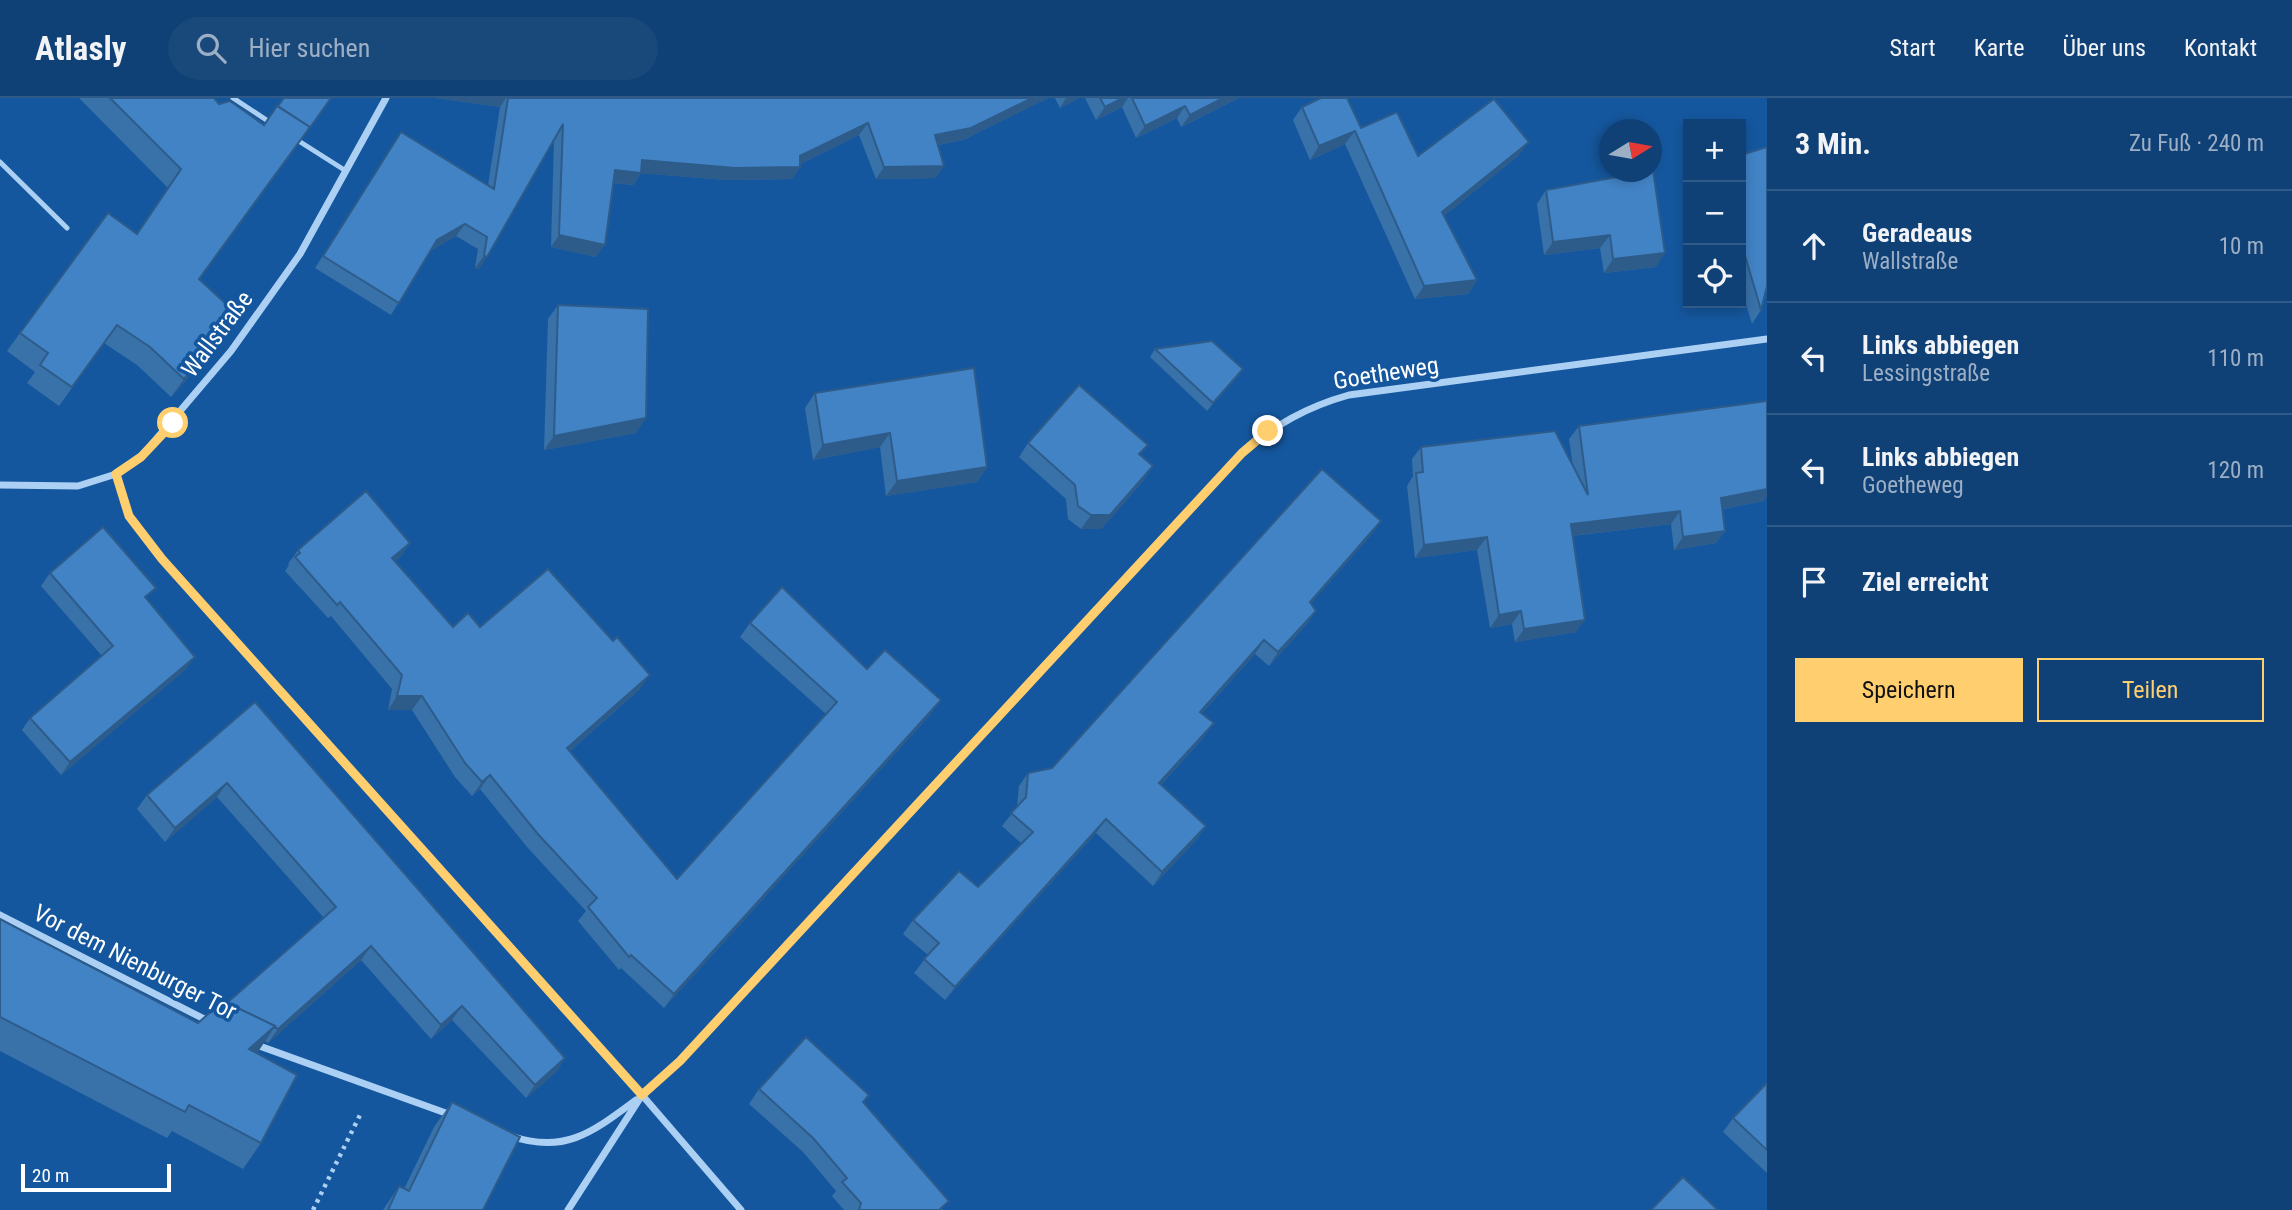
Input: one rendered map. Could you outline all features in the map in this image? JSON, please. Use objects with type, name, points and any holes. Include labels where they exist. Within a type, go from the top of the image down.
[{"type":"street","name":"Wallstraße","points":[[0,485],[78,486],[116,474],[149,449],[231,351],[300,254],[386,98]]},
{"type":"street","name":"Goetheweg","points":[[568,1210],[642,1095],[680,1061],[1242,453],[1279,423],[1319,404],[1349,395],[1767,339]]},
{"type":"street","points":[[116,474],[129,516],[162,559],[642,1095],[741,1210]]},
{"type":"street","name":"Vor dem Nienburger Tor","points":[[0,915],[217,1025]]},
{"type":"street","name":"Vor dem Nienburger Tor","points":[[242,1038],[463,1119]]},
{"type":"street","points":[[502,1133],[527,1142],[576,1139],[592,1133],[642,1095]]},
{"type":"lane","points":[[233,98],[278,127]]},
{"type":"lane","points":[[289,135],[346,171]]},
{"type":"lane","points":[[0,162],[67,228]]},
{"type":"path","points":[[313,1210],[374,1087]]},
{"type":"building","points":[[110,98],[214,98],[219,104],[230,101],[264,125],[277,106],[310,127],[199,279],[238,315],[184,379],[150,347],[117,325],[72,387],[40,365],[48,353],[20,333],[108,213],[137,234],[181,169]]},
{"type":"building","points":[[284,98],[331,98],[309,129],[310,127],[278,106]]},
{"type":"building","points":[[508,98],[1032,98],[971,128],[935,135],[944,166],[884,167],[868,123],[800,156],[800,167],[735,168],[642,160],[641,173],[615,170],[605,245],[559,235],[563,124],[487,257],[484,256],[487,237],[465,224],[437,240],[399,303],[323,256],[401,132],[494,189]]},
{"type":"building","points":[[1100,98],[1123,98],[1105,107]]},
{"type":"building","points":[[1132,98],[1223,98],[1190,115],[1185,106],[1145,126]]},
{"type":"building","points":[[1321,98],[1347,98],[1361,128],[1397,112],[1418,156],[1494,99],[1529,142],[1442,212],[1477,280],[1424,286],[1355,131],[1319,146],[1302,107]]},
{"type":"building","points":[[1767,147],[1767,286],[1761,310],[1746,259],[1746,153]]},
{"type":"building","points":[[1599,180],[1655,182],[1665,253],[1613,259],[1610,235],[1553,242],[1546,190]]},
{"type":"building","points":[[558,305],[648,309],[646,418],[554,436]]},
{"type":"building","points":[[1212,341],[1243,369],[1213,403],[1155,349]]},
{"type":"building","points":[[974,368],[987,467],[897,481],[890,433],[823,445],[815,393]]},
{"type":"building","points":[[1079,385],[1148,445],[1139,454],[1153,466],[1110,515],[1091,515],[1078,506],[1075,485],[1028,443]]},
{"type":"building","points":[[1767,401],[1767,489],[1721,498],[1725,531],[1683,537],[1680,511],[1571,524],[1585,620],[1524,629],[1521,611],[1499,615],[1487,537],[1424,545],[1416,473],[1423,472],[1421,447],[1555,431],[1588,495],[1579,426]]},
{"type":"building","points":[[1322,469],[1381,521],[1310,602],[1316,611],[1278,652],[1264,640],[1200,712],[1214,723],[1159,783],[1206,826],[1162,872],[1106,819],[955,987],[924,959],[939,943],[913,920],[959,871],[978,887],[1033,832],[1011,813],[1026,797],[1028,773],[1052,768]]},
{"type":"building","points":[[366,491],[410,543],[392,558],[453,627],[468,613],[480,627],[548,569],[613,641],[617,637],[650,675],[567,748],[677,879],[837,702],[750,623],[782,587],[867,669],[885,650],[941,700],[674,994],[631,955],[629,957],[588,907],[597,898],[537,833],[490,775],[482,782],[465,763],[422,696],[397,696],[402,675],[340,602],[337,605],[295,557],[300,553],[298,550]]},
{"type":"building","points":[[103,527],[156,588],[145,597],[195,657],[70,762],[30,718],[113,646],[50,573]]},
{"type":"building","points":[[255,702],[565,1058],[535,1085],[462,1006],[441,1025],[371,946],[278,1029],[227,1003],[336,907],[227,783],[175,828],[147,795]]},
{"type":"building","points":[[0,919],[198,1023],[223,1001],[275,1026],[249,1049],[297,1075],[261,1143],[189,1105],[185,1112],[0,1017]]},
{"type":"building","points":[[806,1037],[869,1095],[863,1102],[949,1201],[939,1210],[859,1210],[861,1203],[842,1182],[847,1178],[813,1138],[759,1089]]},
{"type":"building","points":[[1767,1083],[1767,1150],[1733,1118]]},
{"type":"building","points":[[452,1102],[520,1137],[483,1210],[388,1210],[399,1186],[409,1191]]},
{"type":"building","points":[[1683,1177],[1718,1210],[1651,1210]]},
{"type":"route","points":[[173,423],[141,457],[116,474],[129,516],[162,559],[642,1095],[680,1061],[1242,453],[1268,431]]}]
